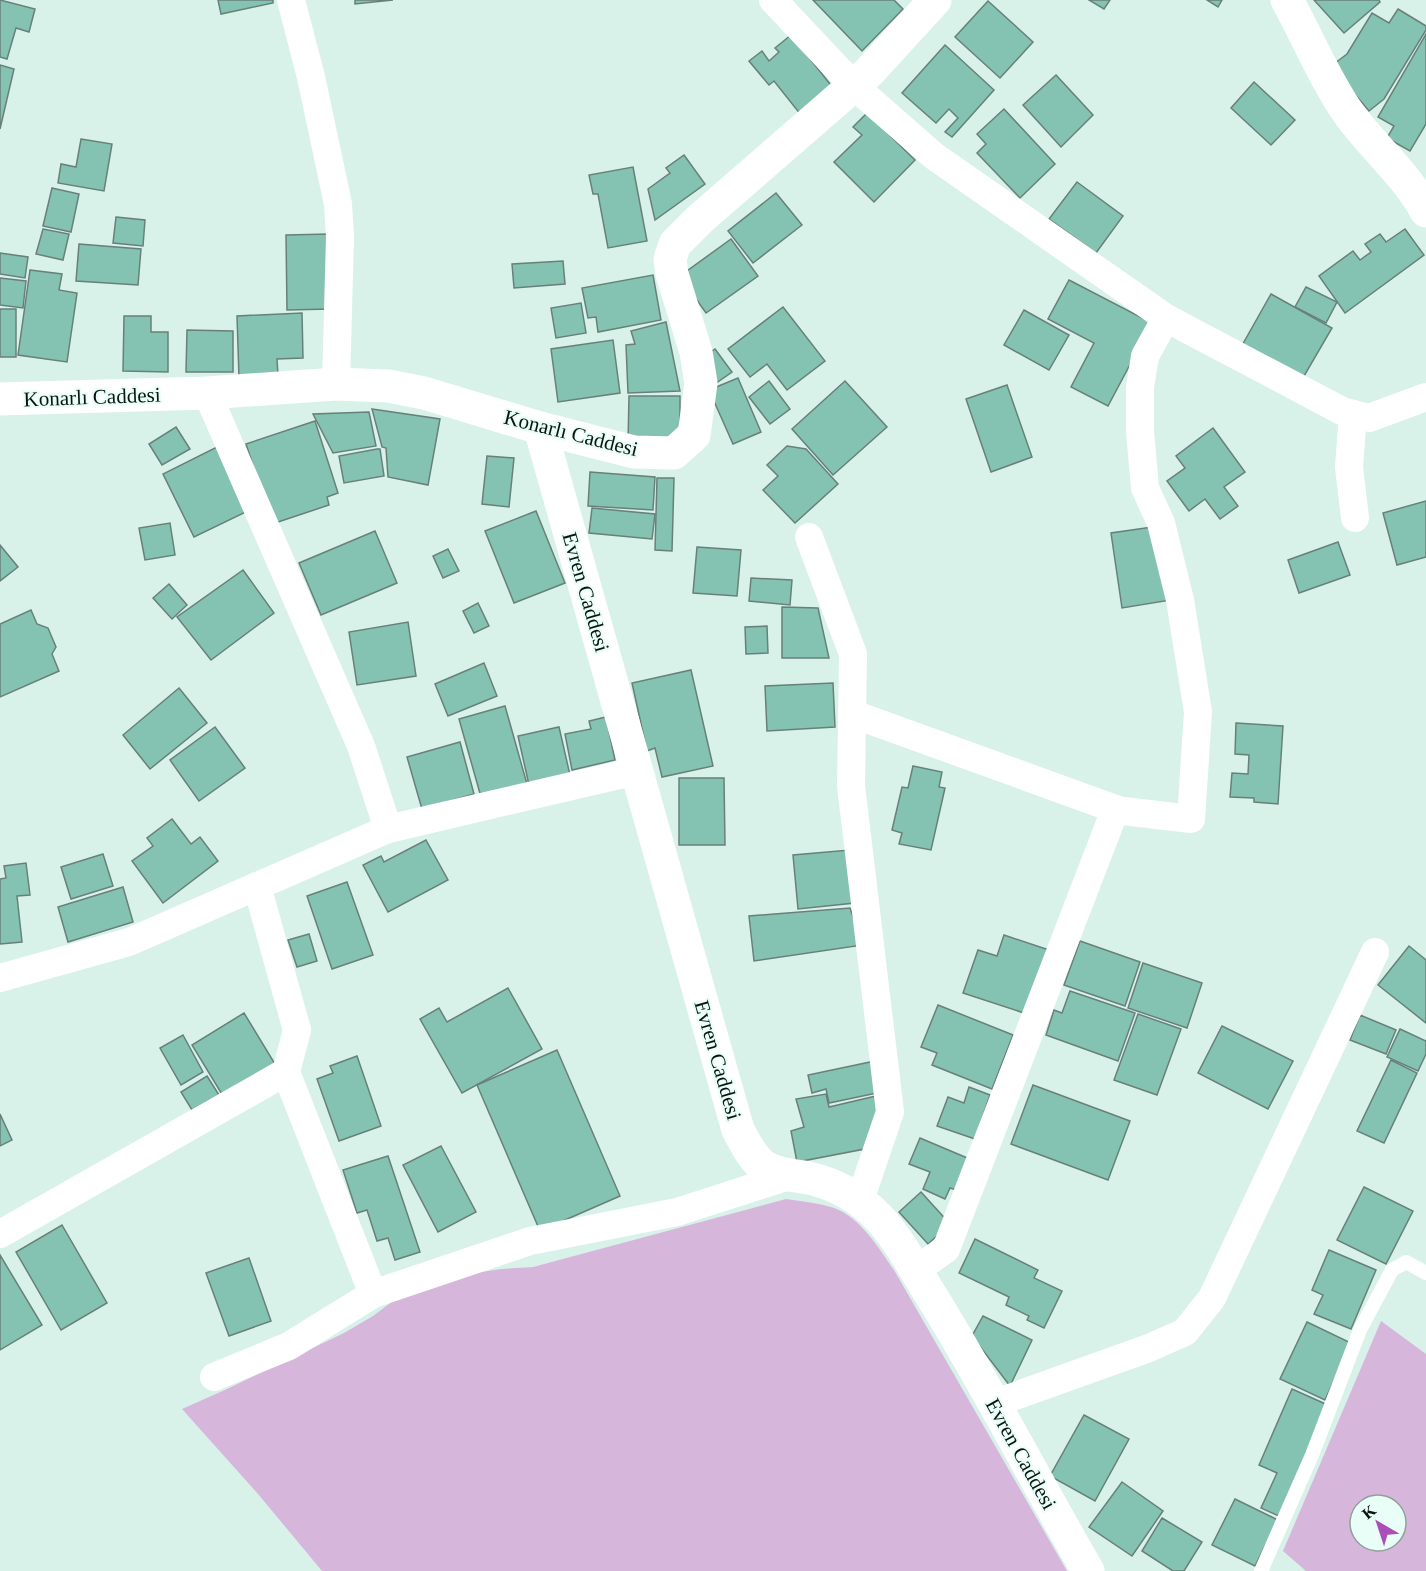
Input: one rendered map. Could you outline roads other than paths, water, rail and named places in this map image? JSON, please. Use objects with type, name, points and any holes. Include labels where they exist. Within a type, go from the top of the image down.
[{"type":"street","points":[[291,0],[311,78],[338,204],[340,237],[336,384]]},
{"type":"street","points":[[773,0],[853,85],[934,156],[1166,318],[1342,411],[1370,418],[1426,397]]},
{"type":"street","name":"Konarlı Caddesi","points":[[0,399],[207,393],[336,384],[388,386],[415,391],[540,428],[634,452],[674,453],[694,435],[701,383],[696,352],[672,274],[670,259],[675,244],[869,72],[935,0]]},
{"type":"street","points":[[1287,0],[1326,76],[1349,114],[1418,195],[1426,211]]},
{"type":"street","points":[[915,1271],[946,1249],[1115,810],[1191,819],[1198,712],[1180,600],[1161,523],[1145,488],[1140,431],[1140,387],[1144,356],[1166,318]]},
{"type":"street","points":[[207,393],[362,746],[388,829]]},
{"type":"street","points":[[1353,414],[1349,467],[1355,518]]},
{"type":"street","name":"Evren Caddesi","points":[[540,428],[738,1130],[751,1152],[763,1166],[789,1176],[808,1178],[834,1186],[860,1200],[880,1219],[954,1333],[1088,1571]]},
{"type":"street","points":[[809,537],[853,654],[851,786],[890,1112],[860,1200]]},
{"type":"street","points":[[852,714],[1121,811]]},
{"type":"street","points":[[0,978],[129,942],[388,829],[636,771]]},
{"type":"street","points":[[257,886],[297,1030],[286,1072],[373,1294]]},
{"type":"street","points":[[993,1404],[1149,1348],[1185,1332],[1212,1298],[1375,952]]},
{"type":"street","points":[[0,1234],[286,1072]]},
{"type":"street","points":[[214,1377],[289,1346],[373,1294],[530,1241],[677,1212],[789,1176]]},
{"type":"lane","points":[[1261,1571],[1312,1455],[1360,1330],[1381,1288],[1392,1270],[1406,1262],[1426,1273]]}]
